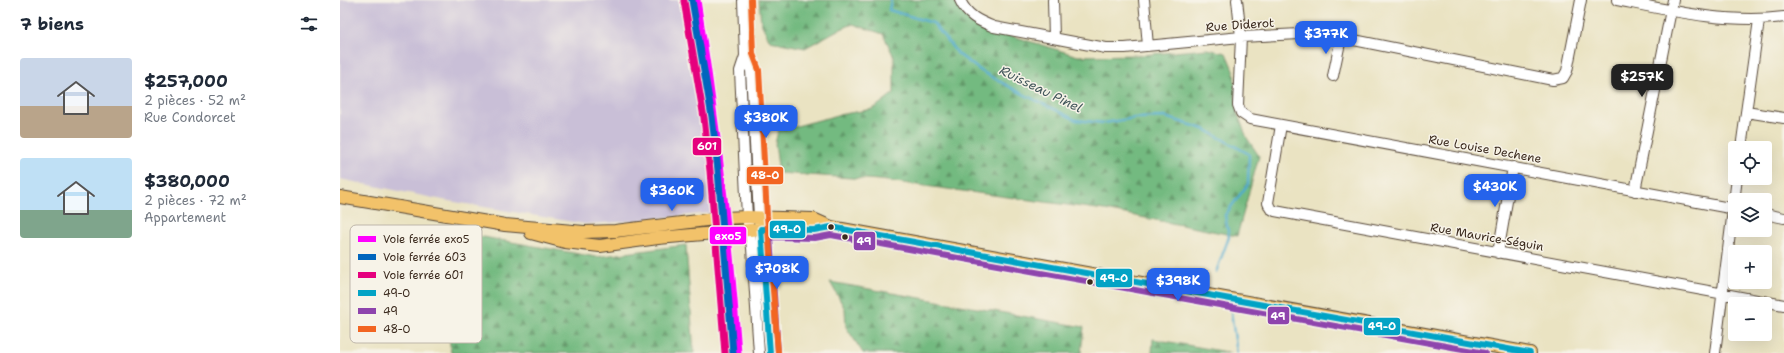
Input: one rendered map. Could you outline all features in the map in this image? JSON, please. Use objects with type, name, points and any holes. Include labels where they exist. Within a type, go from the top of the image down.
[{"type":"main road","points":[[340,197],[505,226],[564,242],[600,246],[658,238],[748,230],[760,223],[813,219],[831,227],[1530,353]]},
{"type":"main road","points":[[505,226],[607,232],[723,218],[747,217],[760,223]]},
{"type":"street","points":[[743,0],[745,56],[740,71],[747,217],[752,248],[759,353]]},
{"type":"street","points":[[1053,0],[1054,38]]},
{"type":"street","points":[[1144,0],[1148,46]]},
{"type":"street","points":[[1237,0],[1241,37]]},
{"type":"street","name":"Rue Diderot","points":[[962,3],[977,20],[994,27],[1106,48],[1148,46],[1241,37],[1319,33],[1558,80],[1563,78],[1567,70],[1581,0]]},
{"type":"street","points":[[1617,0],[1722,19],[1759,20],[1784,17]]},
{"type":"street","points":[[1635,191],[1673,0]]},
{"type":"street","points":[[1742,141],[1759,20]]},
{"type":"street","name":"Rue Louise Dechene","points":[[1241,37],[1238,105],[1241,113],[1250,119],[1728,208]]},
{"type":"street","points":[[1333,76],[1341,38]]},
{"type":"street","points":[[745,56],[751,70],[760,223],[770,353]]},
{"type":"street","points":[[1746,112],[1784,118]]},
{"type":"street","name":"Rue Maurice-Séguin","points":[[1281,125],[1268,203],[1270,208],[1275,211],[1784,305]]},
{"type":"street","points":[[1498,253],[1513,168]]},
{"type":"street","points":[[1772,215],[1784,218]]},
{"type":"street","points":[[1715,353],[1730,237]]},
{"type":"shaded area","points":[[340,0],[693,0],[703,68],[720,212],[585,224],[443,200],[340,179]]},
{"type":"green space","points":[[759,0],[953,0],[972,24],[1078,56],[1142,55],[1207,49],[1226,53],[1234,72],[1237,112],[1247,138],[1259,156],[1237,236],[1105,210],[880,180],[779,173],[775,144],[778,131],[838,115],[873,109],[894,93],[894,57],[883,34],[853,24],[836,31],[805,48],[770,41],[761,23]]},
{"type":"green space","points":[[482,237],[596,257],[686,245],[694,353],[451,353],[450,343],[482,343]]},
{"type":"green space","points":[[830,282],[1084,327],[1081,353],[863,353],[846,327],[845,309]]},
{"type":"green space","points":[[1153,339],[1232,353],[1152,353]]},
{"type":"waterway","name":"Ruisseau Pinel","points":[[891,0],[889,10],[933,23],[958,54],[981,71],[1019,92],[1076,120],[1104,123],[1135,118],[1165,117],[1204,129],[1249,154],[1248,184],[1225,215],[1229,237],[1216,272]]},
{"type":"waterway","name":"Ruisseau Pinel","points":[[1231,312],[1237,353]]},
{"type":"rail line","name":"603","points":[[692,0],[712,117],[718,170],[733,353]]},
{"type":"rail line","name":"exo5","points":[[697,0],[722,176],[738,353]]},
{"type":"rail line","name":"601","points":[[684,1],[704,118],[710,171],[725,353]]},
{"type":"transit line","name":"48-O","points":[[751,0],[753,54],[759,70],[767,216],[778,352]]},
{"type":"transit line","name":"49-O","points":[[770,353],[761,229],[814,230],[831,227],[1530,353]]},
{"type":"transit line","name":"49","points":[[778,352],[770,237],[815,238],[831,235],[1485,353]]}]
